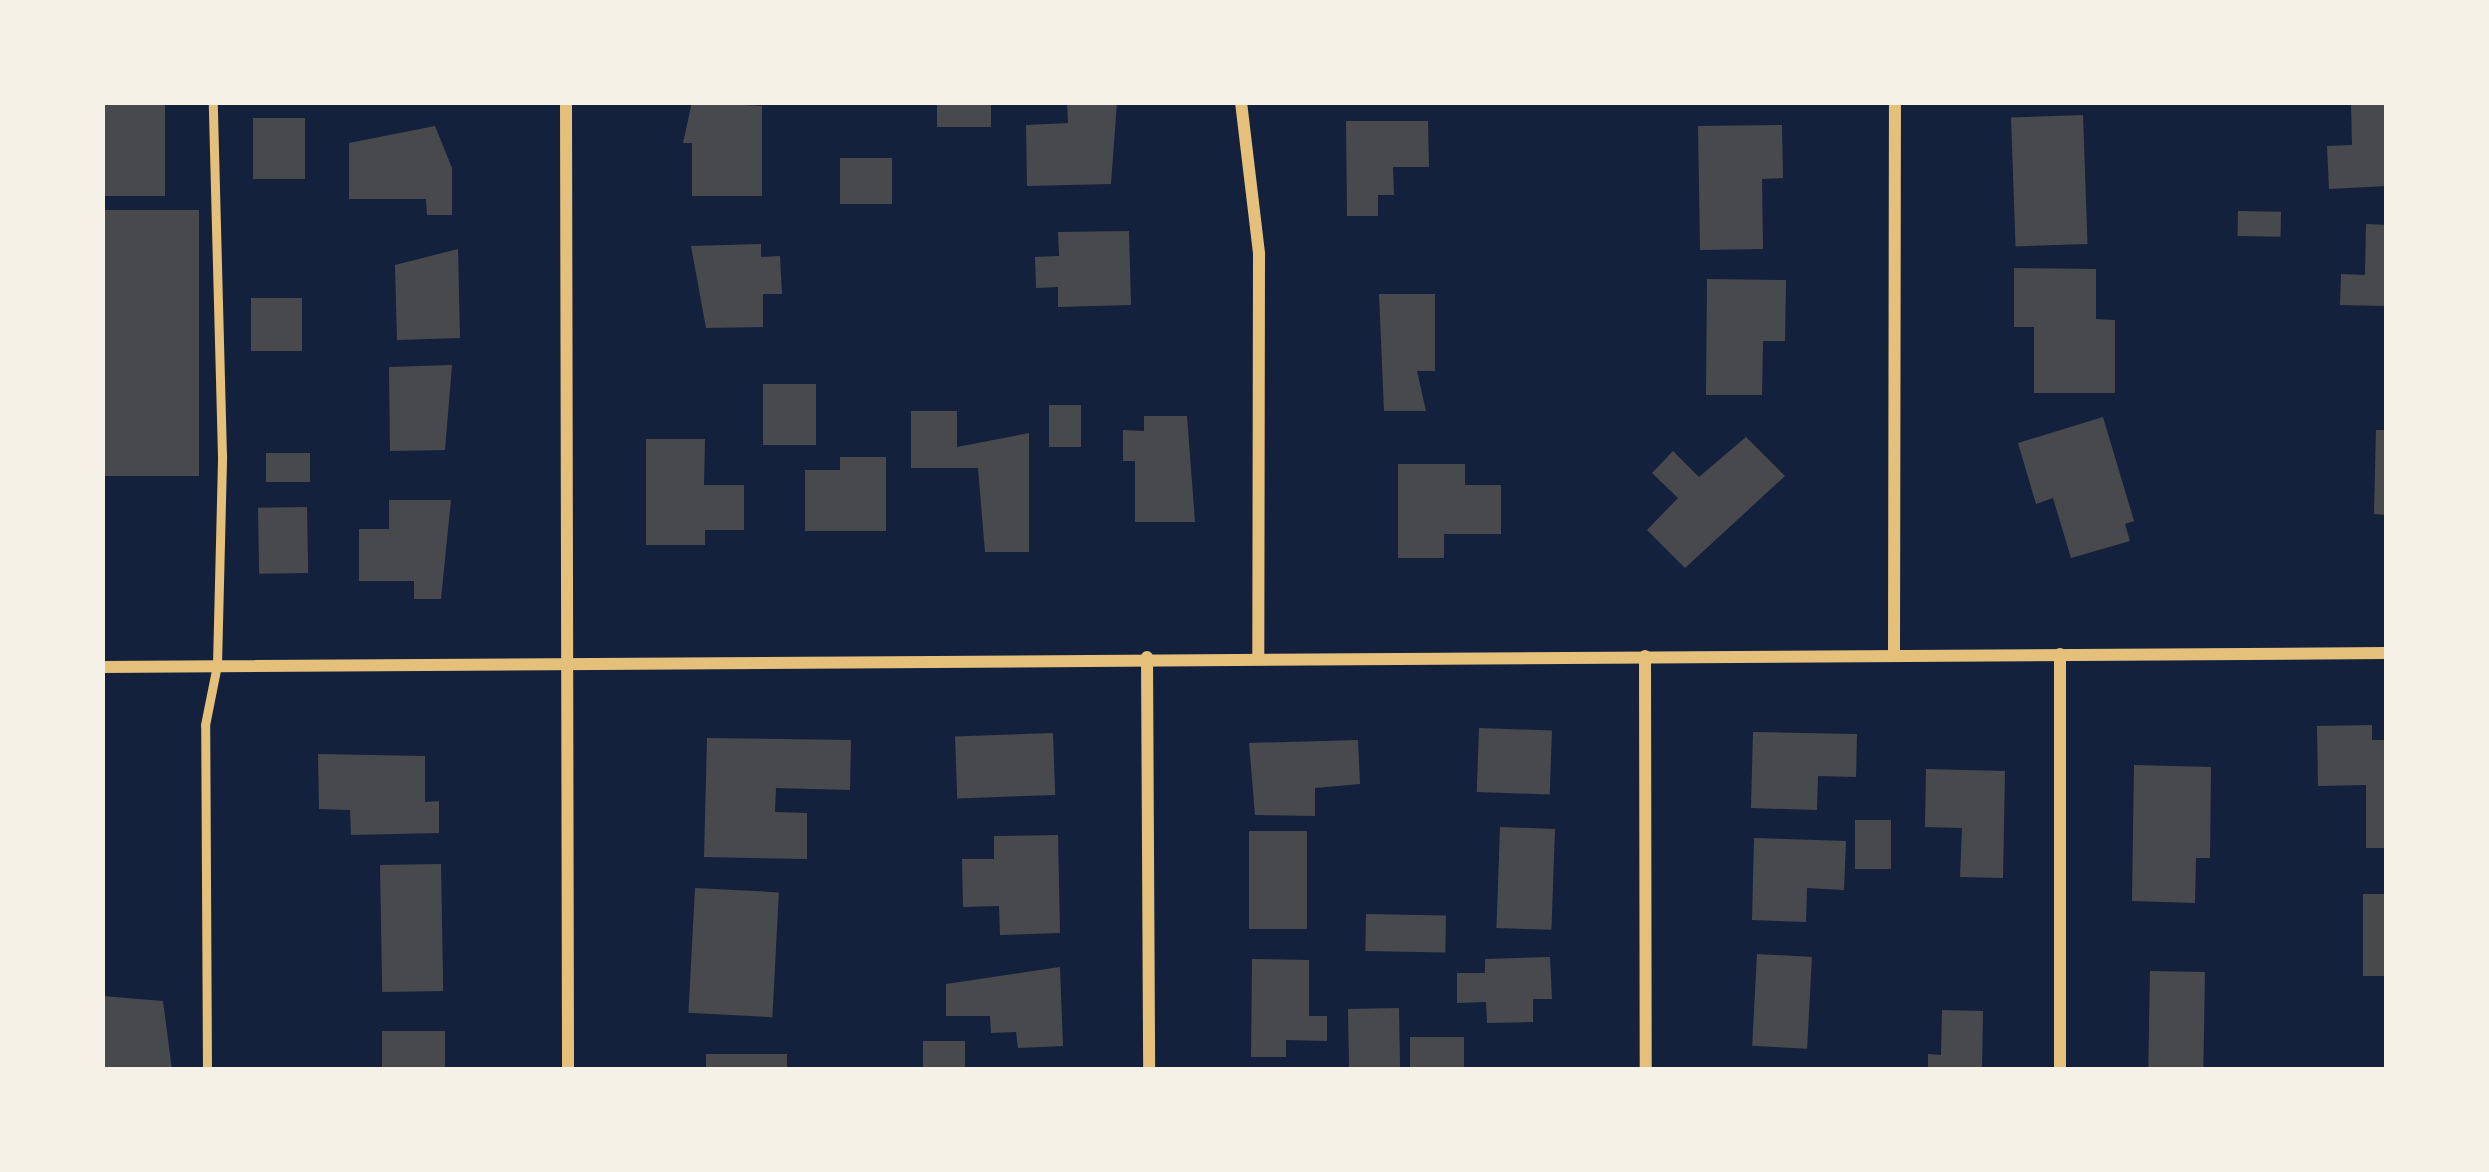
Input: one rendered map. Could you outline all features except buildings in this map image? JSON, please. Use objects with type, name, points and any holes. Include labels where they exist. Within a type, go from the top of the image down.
[{"type":"street","points":[[566,102],[568,1070]]},
{"type":"street","points":[[1241,102],[1259,254],[1258,654]]},
{"type":"street","points":[[1894,654],[1895,102]]},
{"type":"street","points":[[102,667],[567,657],[2387,653]]},
{"type":"street","points":[[2060,654],[2060,1070]]},
{"type":"street","points":[[1646,656],[1646,1070]]},
{"type":"street","points":[[1147,657],[1149,1070]]},
{"type":"lane","points":[[206,1070],[205,724],[218,664],[213,102]]}]
